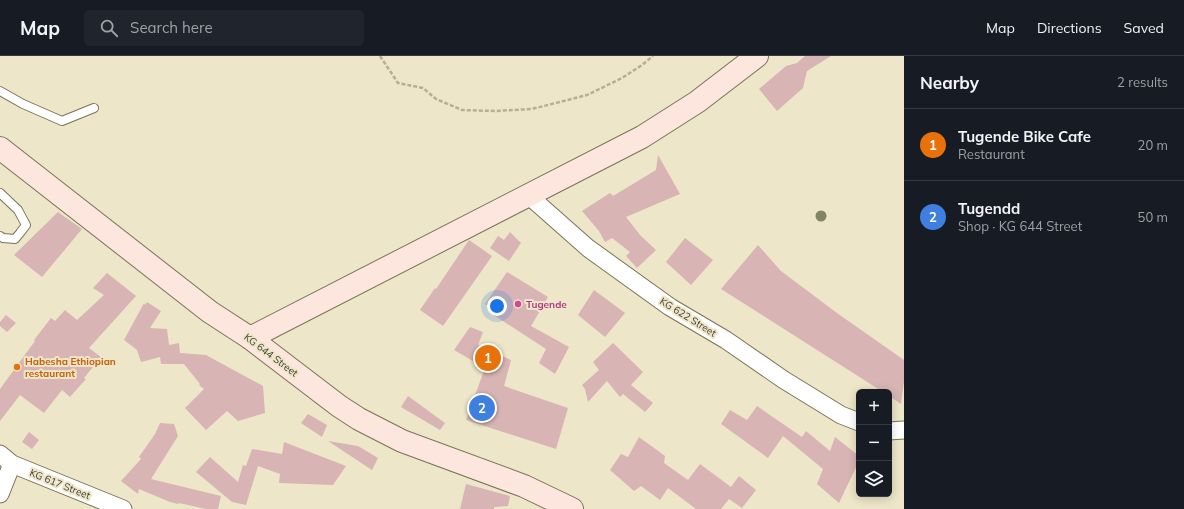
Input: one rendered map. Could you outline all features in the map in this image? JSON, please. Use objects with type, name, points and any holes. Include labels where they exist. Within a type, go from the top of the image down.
[{"type":"main road","points":[[250,338],[642,137],[697,102],[757,56]]},
{"type":"main road","name":"KG 644 Street","points":[[0,148],[210,312],[250,338],[339,406],[373,427],[402,441],[524,486],[572,509]]},
{"type":"street","name":"KG 622 Street","points":[[528,195],[588,248],[664,302],[726,340],[791,384],[841,415],[856,421]]},
{"type":"street","points":[[892,431],[904,430]]},
{"type":"street","points":[[0,494],[6,459]]},
{"type":"street","name":"KG 617 Street","points":[[6,459],[123,509]]},
{"type":"lane","points":[[0,91],[23,104],[62,121],[94,108]]},
{"type":"lane","points":[[0,193],[18,210],[26,225],[15,239],[3,238],[0,236]]},
{"type":"path","points":[[380,56],[398,83],[423,88],[436,99],[462,110],[495,111],[532,109],[586,95],[622,78],[653,56]]},
{"type":"building","points":[[805,56],[831,56],[807,71],[803,88],[777,111],[759,89],[786,66],[797,63]]},
{"type":"building","points":[[658,155],[680,194],[626,217],[640,235],[656,250],[637,268],[626,256],[630,252],[612,238],[605,242],[599,231],[582,211],[610,193],[613,196],[656,170]]},
{"type":"building","points":[[58,212],[82,229],[42,277],[14,255]]},
{"type":"building","points":[[510,232],[521,243],[509,261],[490,248],[498,236],[504,240]]},
{"type":"building","points":[[685,238],[713,260],[691,285],[666,262]]},
{"type":"building","points":[[469,240],[492,256],[443,326],[420,310]]},
{"type":"building","points":[[758,245],[781,271],[904,360],[904,382],[901,404],[892,398],[892,389],[878,389],[721,289]]},
{"type":"building","name":"Tugende","points":[[507,272],[548,297],[531,326],[569,347],[555,374],[539,363],[546,349],[489,312],[491,308],[485,304]]},
{"type":"building","points":[[107,273],[136,296],[89,348],[101,357],[84,378],[86,379],[70,397],[62,390],[44,413],[20,395],[0,421],[0,389],[35,341],[34,340],[51,318],[55,321],[65,310],[77,320],[104,295],[93,288]]},
{"type":"building","points":[[594,290],[625,313],[605,337],[578,315]]},
{"type":"building","points":[[147,302],[161,311],[150,328],[167,329],[169,345],[179,343],[180,353],[206,355],[263,386],[265,413],[238,421],[227,411],[206,430],[185,408],[204,389],[199,385],[200,384],[184,364],[161,364],[160,357],[141,362],[137,350],[124,340],[144,303],[145,305]]},
{"type":"building","points":[[6,315],[16,323],[7,332],[0,326],[0,322]]},
{"type":"building","points":[[470,327],[483,332],[478,345],[511,360],[504,386],[568,408],[556,449],[466,420],[485,368],[454,350]]},
{"type":"building","points":[[613,343],[643,372],[631,385],[653,403],[645,412],[623,394],[620,397],[607,381],[588,402],[585,389],[582,385],[599,370],[593,362]]},
{"type":"building","points":[[408,396],[445,423],[440,430],[401,407]]},
{"type":"building","points":[[757,406],[802,437],[806,431],[830,451],[835,437],[856,454],[856,467],[839,503],[817,484],[823,469],[783,436],[768,458],[721,424],[730,410],[747,420]]},
{"type":"building","points":[[308,414],[327,425],[322,437],[301,423]]},
{"type":"building","points":[[160,423],[174,424],[178,436],[151,479],[221,496],[218,509],[206,509],[170,502],[139,489],[138,494],[121,481],[141,459],[139,457],[155,434]]},
{"type":"building","points":[[29,432],[39,440],[32,449],[22,442]]},
{"type":"building","points":[[639,437],[665,456],[664,463],[688,480],[700,464],[731,487],[739,476],[756,490],[742,508],[729,499],[721,509],[696,509],[668,488],[660,500],[641,486],[634,491],[610,470],[621,454],[628,457]]},
{"type":"building","points":[[328,441],[358,446],[378,458],[372,470]]},
{"type":"building","points":[[284,442],[346,466],[333,485],[279,483],[280,474],[258,466],[246,505],[232,502],[196,472],[210,457],[238,482],[243,465],[246,466],[252,449],[282,454]]},
{"type":"building","points":[[466,484],[510,496],[508,506],[494,507],[494,509],[460,509]]},
{"type":"place","name":"Tugende","points":[[518,304]]},
{"type":"place","name":"Tugende Bike Cafe","points":[[488,358]]},
{"type":"place","name":"Habesha Ethiopian restaurant","points":[[17,367]]},
{"type":"place","name":"Tugendd","points":[[482,408]]}]
